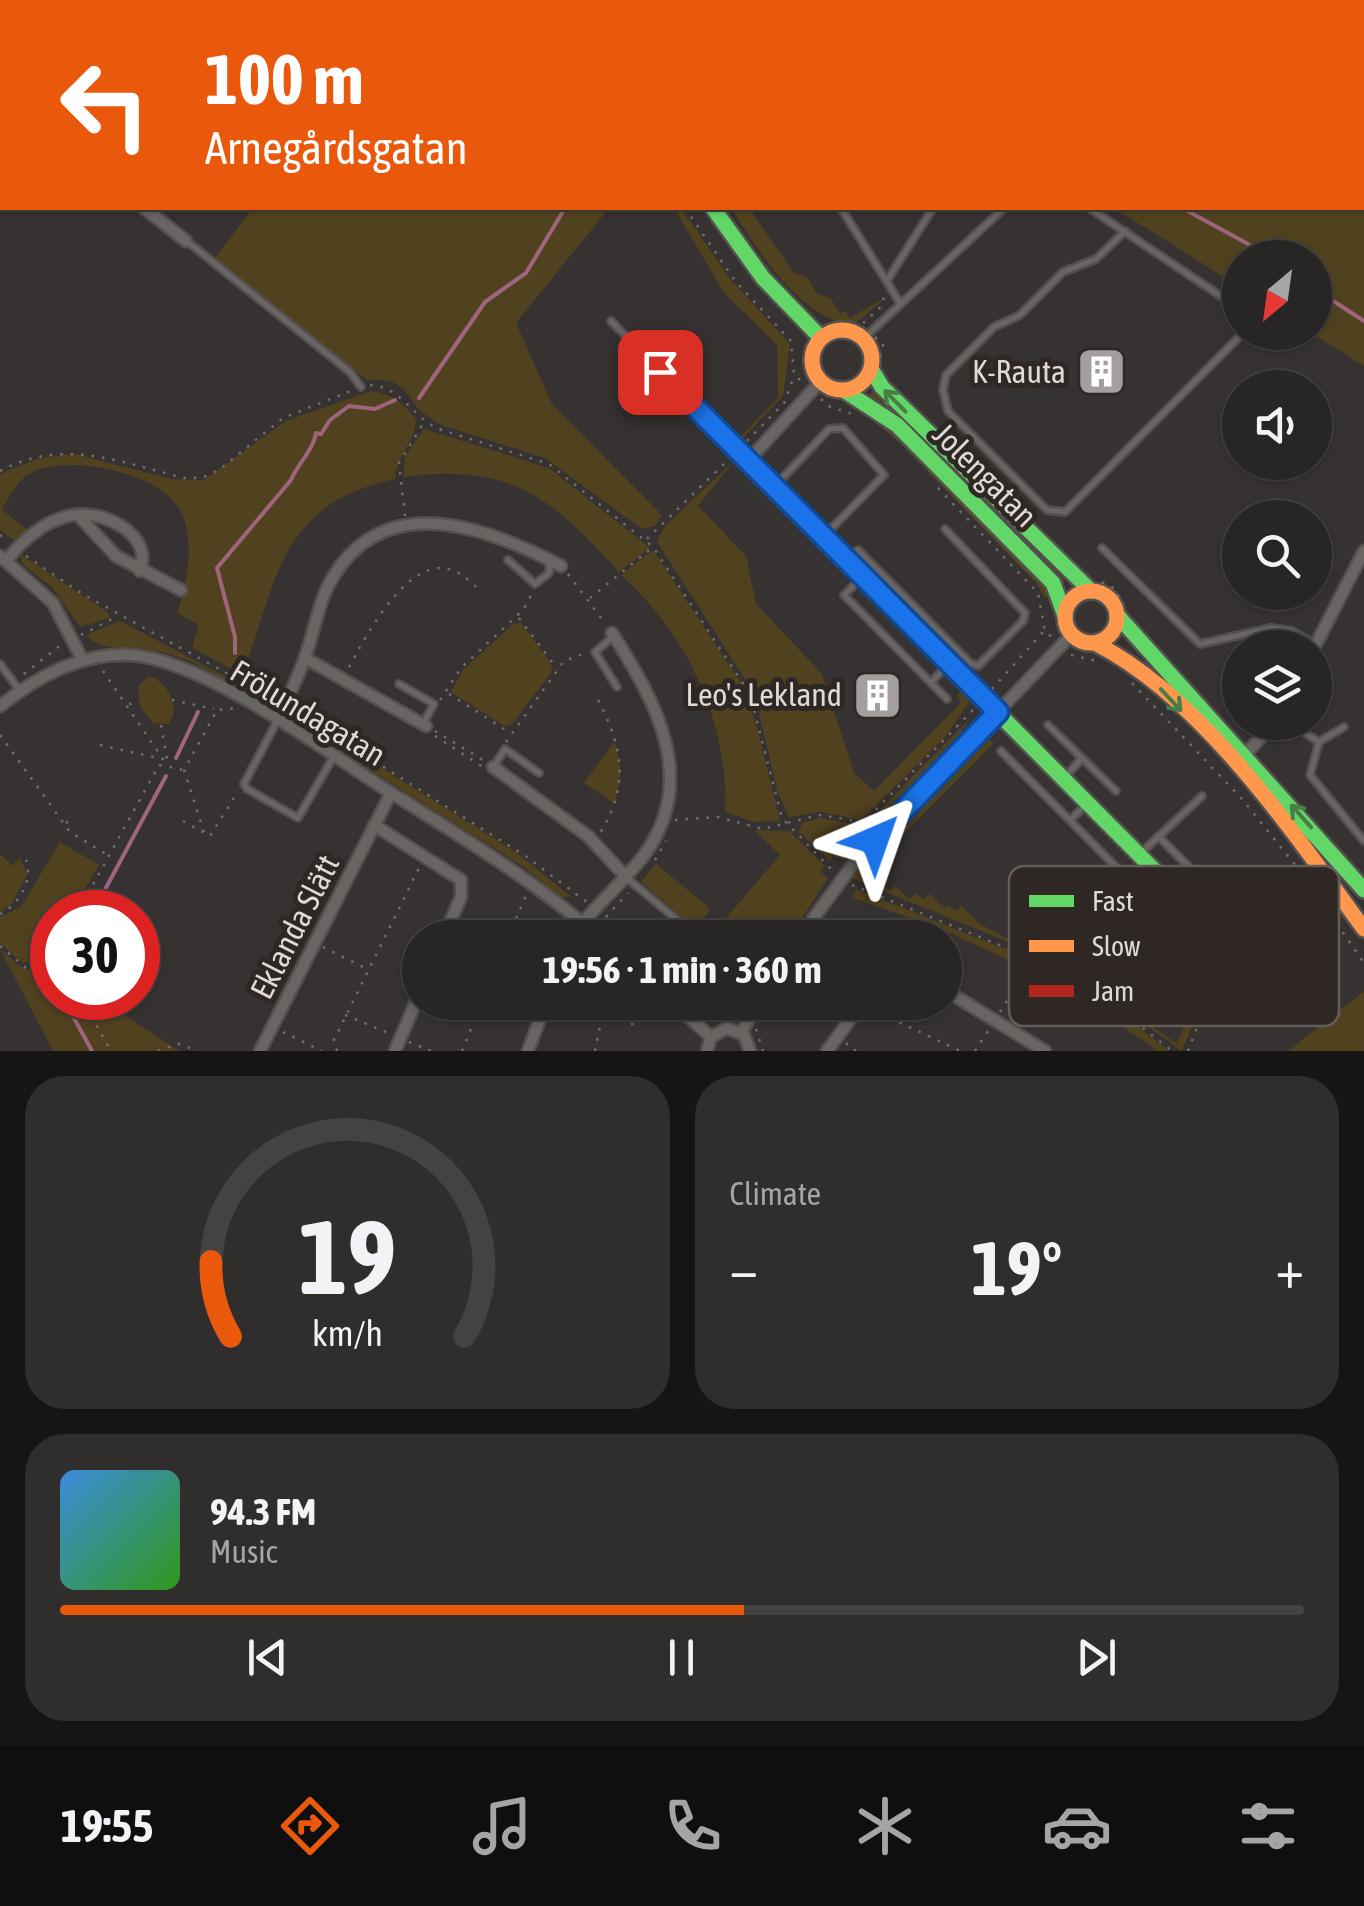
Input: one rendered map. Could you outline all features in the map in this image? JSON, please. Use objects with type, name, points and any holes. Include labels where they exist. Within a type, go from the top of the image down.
[{"type":"street","points":[[147,210],[186,241]]},
{"type":"street","points":[[715,210],[763,278],[821,338]]},
{"type":"street","points":[[816,386],[811,359],[821,338],[842,330],[867,335],[875,375],[844,390],[816,386],[739,453],[862,576],[960,666],[984,698],[1151,866]]},
{"type":"street","name":"Jolengatan","points":[[875,375],[1047,552],[1091,591]]},
{"type":"street","name":"Jolengatan","points":[[844,390],[898,425],[1054,583],[1065,616]]},
{"type":"street","points":[[78,514],[108,549],[140,571],[181,590]]},
{"type":"street","points":[[0,706],[17,686],[82,659],[53,602],[3,558],[32,534],[78,514],[100,516],[126,530],[142,552],[140,571]]},
{"type":"street","points":[[276,721],[305,658],[336,571],[370,541],[408,528],[450,522],[479,528],[561,566]]},
{"type":"street","points":[[1323,630],[1364,551]]},
{"type":"street","points":[[812,920],[855,862],[1066,640],[1065,616],[1073,598],[1091,591],[1109,598],[1118,616],[1240,761],[1319,866]]},
{"type":"street","points":[[1095,642],[1112,633],[1118,616]]},
{"type":"street","points":[[587,920],[631,881],[655,838],[666,809],[670,765],[657,709],[612,634]]},
{"type":"street","points":[[1066,640],[1095,642],[1137,664],[1240,761],[1364,890]]},
{"type":"street","name":"Frölundagatan","points":[[82,659],[133,656],[168,662],[334,756],[546,893],[580,920]]},
{"type":"street","points":[[305,658],[424,725]]},
{"type":"street","points":[[1240,761],[1259,740]]},
{"type":"street","points":[[493,767],[594,842],[631,881]]},
{"type":"street","name":"Eklanda Slätt","points":[[260,1051],[391,793]]},
{"type":"street","points":[[374,825],[463,884],[450,920]]},
{"type":"street","points":[[1339,894],[1364,930]]},
{"type":"street","points":[[962,1000],[1045,1051]]},
{"type":"street","points":[[399,1047],[409,1020]]},
{"type":"street","points":[[528,1051],[539,1020]]},
{"type":"street","points":[[693,1020],[712,1036]]},
{"type":"street","points":[[741,1032],[748,1020]]},
{"type":"street","points":[[828,1051],[850,1020]]},
{"type":"street","points":[[707,1051],[712,1036],[724,1029],[741,1032]]},
{"type":"street","points":[[741,1032],[750,1051]]},
{"type":"lane","points":[[842,210],[900,302]]},
{"type":"lane","points":[[888,279],[931,210]]},
{"type":"lane","points":[[867,335],[1002,210]]},
{"type":"lane","points":[[1092,210],[1222,297]]},
{"type":"lane","points":[[1125,232],[1096,259],[1062,272],[1020,315],[994,327],[946,375],[943,390],[948,411],[1046,510],[1066,512],[1226,350]]},
{"type":"lane","points":[[186,241],[350,372],[361,387]]},
{"type":"lane","points":[[610,321],[739,453]]},
{"type":"lane","points":[[774,487],[829,429],[843,428],[884,474],[824,537]]},
{"type":"lane","points":[[930,682],[960,666],[978,666],[1022,621],[1025,613],[945,529]]},
{"type":"lane","points":[[1102,548],[1200,644],[1222,639]]},
{"type":"lane","points":[[847,561],[858,550],[960,666]]},
{"type":"lane","points":[[508,560],[535,584],[549,573],[550,560]]},
{"type":"lane","points":[[862,576],[844,595],[947,699]]},
{"type":"lane","points":[[1262,630],[1292,630]]},
{"type":"lane","points":[[612,634],[595,652],[618,687]]},
{"type":"lane","points":[[0,664],[17,686]]},
{"type":"lane","points":[[399,684],[434,704],[424,725]]},
{"type":"lane","points":[[276,721],[244,784],[247,789],[298,818],[334,756]]},
{"type":"lane","points":[[1048,724],[1116,792]]},
{"type":"lane","points":[[1344,727],[1320,742],[1310,775],[1313,784],[1364,841]]},
{"type":"lane","points":[[493,767],[505,749],[539,773]]},
{"type":"lane","points":[[1001,752],[1115,866]]},
{"type":"lane","points":[[1064,778],[1082,758]]},
{"type":"lane","points":[[1137,866],[1158,836],[1202,796]]},
{"type":"lane","points":[[1070,820],[1089,803]]},
{"type":"lane","points":[[1158,836],[1188,866]]},
{"type":"lane","points":[[631,881],[678,920]]},
{"type":"path","points":[[646,540],[739,453],[784,403],[794,374],[791,342],[736,282],[686,210]]},
{"type":"path","points":[[875,375],[883,378],[878,364],[883,345],[867,335],[863,323],[882,306],[883,291]]},
{"type":"path","points":[[794,374],[816,386],[828,406],[857,415]]},
{"type":"path","points":[[408,528],[400,463],[424,422]]},
{"type":"path","points":[[936,486],[1038,593],[1045,630]]},
{"type":"path","points":[[589,599],[653,547]]},
{"type":"path","points":[[561,566],[612,634]]},
{"type":"path","points":[[343,677],[387,600],[405,587],[432,570],[447,568],[478,588]]},
{"type":"path","points":[[434,704],[448,694],[462,668],[517,616],[530,600],[535,584]]},
{"type":"path","points":[[17,686],[58,646],[120,615]]},
{"type":"path","points":[[517,616],[557,668]]},
{"type":"path","points":[[1045,630],[1066,640],[1081,660],[1110,664]]},
{"type":"path","points":[[652,864],[675,818],[718,816],[763,829],[819,815],[864,822],[1045,630]]},
{"type":"path","points":[[57,637],[58,646]]},
{"type":"path","points":[[505,749],[510,733],[557,668],[577,653],[595,652]]},
{"type":"path","points":[[94,668],[113,665]]},
{"type":"path","points":[[104,671],[168,766]]},
{"type":"path","points":[[1123,674],[1270,832],[1294,866]]},
{"type":"path","points":[[172,700],[231,712],[244,706],[252,686]]},
{"type":"path","points":[[448,694],[510,733]]},
{"type":"path","points":[[230,700],[244,706]]},
{"type":"path","points":[[594,842],[617,804],[622,770],[618,740],[598,700]]},
{"type":"path","points":[[128,704],[139,703]]},
{"type":"path","points":[[204,832],[184,770],[217,710]]},
{"type":"path","points":[[162,724],[168,766]]},
{"type":"path","points":[[424,725],[493,767]]},
{"type":"path","points":[[0,735],[74,836],[110,857]]},
{"type":"path","points":[[100,745],[164,759]]},
{"type":"path","points":[[91,890],[158,766],[184,770]]},
{"type":"path","points":[[183,820],[210,836],[239,790],[247,789]]},
{"type":"path","points":[[64,824],[74,817]]},
{"type":"path","points":[[1262,840],[1270,832]]},
{"type":"path","points":[[272,1027],[322,1051],[336,1048],[345,1015],[366,969],[426,856]]},
{"type":"path","points":[[0,914],[12,906],[28,878],[26,860]]},
{"type":"path","points":[[605,918],[631,881]]},
{"type":"path","points":[[849,883],[1009,949]]},
{"type":"path","points":[[515,920],[529,887],[540,896]]},
{"type":"path","points":[[588,904],[595,895]]},
{"type":"path","points":[[1339,929],[1364,964]]},
{"type":"path","points":[[315,942],[366,969]]},
{"type":"path","points":[[0,946],[30,968]]},
{"type":"path","points":[[975,1051],[1009,998]]},
{"type":"path","points":[[345,1015],[399,1047],[431,1051]]},
{"type":"path","points":[[94,1020],[112,1051]]},
{"type":"path","points":[[462,1051],[475,1020]]},
{"type":"path","points":[[596,1051],[602,1020]]},
{"type":"path","points":[[632,1020],[633,1032]]},
{"type":"path","points":[[897,1020],[960,1051]]},
{"type":"path","points":[[1140,1026],[1172,1051]]},
{"type":"path","points":[[1188,1051],[1198,1026]]},
{"type":"path","points":[[158,1051],[179,1044],[198,1051]]},
{"type":"shaded area","points":[[251,210],[607,210],[516,323],[552,404],[662,515],[655,526],[642,529],[545,458],[441,425],[420,411],[403,388],[391,381],[367,380],[214,259]]},
{"type":"shaded area","points":[[675,210],[682,210],[730,279],[790,344],[783,396],[741,440],[738,439],[778,398],[777,345],[724,293]]},
{"type":"shaded area","points":[[732,210],[750,210],[794,273],[807,277],[817,294],[830,298],[840,313],[845,311],[850,318],[888,296],[853,325],[833,320],[798,296],[753,243]]},
{"type":"shaded area","points":[[1117,210],[1364,210],[1364,366],[1332,346],[1332,240],[1222,240],[1222,276]]},
{"type":"shaded area","points":[[876,388],[1065,580],[1063,584],[914,433],[869,395]]},
{"type":"shaded area","points":[[371,391],[391,397],[406,408],[416,419],[413,434],[395,479],[358,490],[329,505],[307,524],[291,546],[267,600],[246,664],[282,692],[278,696],[192,647],[199,625],[177,613],[188,564],[186,525],[172,499],[156,487],[113,470],[66,465],[46,468],[21,481],[2,510],[27,530],[14,541],[0,530],[0,474],[40,458],[74,454],[172,479],[204,480],[286,421]]},
{"type":"shaded area","points":[[858,408],[930,462],[1036,575],[1049,597],[1044,597],[1036,583],[900,443]]},
{"type":"shaded area","points":[[424,429],[549,468],[650,548],[619,572],[571,523],[526,491],[473,475],[403,477],[405,456]]},
{"type":"shaded area","points":[[734,461],[698,506],[746,556],[756,604],[822,674],[854,773],[874,791],[957,707],[961,701],[957,695],[963,688],[971,699],[946,736],[861,820],[821,812],[789,817],[778,793],[754,693],[657,542],[664,527]]},
{"type":"shaded area","points":[[653,550],[741,683],[756,724],[780,821],[754,822],[725,812],[720,745],[700,682],[666,625],[621,575]]},
{"type":"shaded area","points":[[20,554],[106,611],[110,618],[80,627],[52,587],[23,565]]},
{"type":"shaded area","points":[[120,621],[245,690],[241,692],[173,655],[111,648],[86,635]]},
{"type":"shaded area","points":[[521,623],[551,663],[552,672],[512,724],[505,726],[451,692],[463,670],[513,624]]},
{"type":"shaded area","points":[[148,677],[160,682],[172,698],[174,711],[169,724],[153,723],[140,707],[138,687]]},
{"type":"shaded area","points":[[288,709],[517,853],[570,896],[561,898],[524,867],[310,732],[289,717]]},
{"type":"shaded area","points":[[971,717],[949,751],[844,860],[833,856],[830,861],[799,832],[802,823],[821,818],[864,826]]},
{"type":"shaded area","points":[[989,739],[994,743],[865,873],[879,887],[883,885],[889,891],[895,886],[909,899],[916,894],[923,899],[930,894],[945,908],[956,911],[961,906],[1009,943],[962,920],[852,878],[942,780]]},
{"type":"shaded area","points":[[615,741],[621,771],[615,804],[584,783]]},
{"type":"shaded area","points":[[754,830],[789,831],[825,866],[820,872],[828,878],[801,920],[725,920],[780,855]]},
{"type":"shaded area","points":[[60,842],[99,865],[84,890],[31,890]]},
{"type":"shaded area","points":[[0,854],[13,866],[19,858],[28,873],[11,905],[0,912]]},
{"type":"shaded area","points":[[656,864],[707,906],[709,912],[702,920],[685,920],[641,882]]},
{"type":"shaded area","points":[[856,889],[933,920],[915,920],[853,898]]},
{"type":"shaded area","points":[[30,892],[30,959],[24,964],[0,943],[0,917],[21,907]]},
{"type":"shaded area","points":[[962,932],[1009,951],[1009,960],[962,939]]},
{"type":"shaded area","points":[[0,949],[30,971],[30,1007]]},
{"type":"shaded area","points":[[1364,991],[1364,1051],[1288,1051],[1320,1026],[1339,1026],[1339,1011]]},
{"type":"shaded area","points":[[37,1020],[131,1020],[180,1051],[53,1051]]},
{"type":"shaded area","points":[[1122,1026],[1137,1026],[1169,1051],[1157,1051]]},
{"type":"shaded area","points":[[1147,1026],[1177,1044],[1184,1026],[1192,1026],[1182,1051]]},
{"type":"waterway","points":[[419,398],[485,302],[526,273],[564,210]]},
{"type":"waterway","points":[[1186,210],[1241,240]]},
{"type":"waterway","points":[[1332,300],[1364,321]]},
{"type":"waterway","points":[[235,653],[235,637],[217,568],[291,480],[316,433],[321,434],[330,420],[349,406],[375,409],[395,400]]},
{"type":"waterway","points":[[176,758],[198,712]]},
{"type":"waterway","points":[[105,890],[166,776]]},
{"type":"waterway","points":[[75,1020],[92,1051]]},
{"type":"traffic: fast","points":[[714,210],[763,278],[821,338]]},
{"type":"traffic: fast","points":[[871,369],[882,387],[1091,591]]},
{"type":"traffic: fast","points":[[845,391],[897,425],[1053,583],[1065,616]]},
{"type":"traffic: fast","points":[[733,447],[1150,866]]},
{"type":"traffic: fast","points":[[1117,615],[1364,890]]},
{"type":"traffic: slow","points":[[842,330],[864,338],[872,360],[864,382],[842,390],[820,382],[812,360],[820,338],[842,330]]},
{"type":"traffic: slow","points":[[1091,591],[1109,599],[1117,617],[1109,635],[1091,643],[1073,635],[1065,617],[1073,599],[1091,591]]},
{"type":"traffic: slow","points":[[1095,643],[1135,667],[1209,732],[1276,810],[1317,866]]},
{"type":"traffic: slow","points":[[1339,895],[1364,929]]},
{"type":"place","name":"K-Rauta","points":[[1101,372]]},
{"type":"place","name":"Leo's Lekland","points":[[877,695]]},
{"type":"route","points":[[660,372],[998,712],[875,840]]}]
